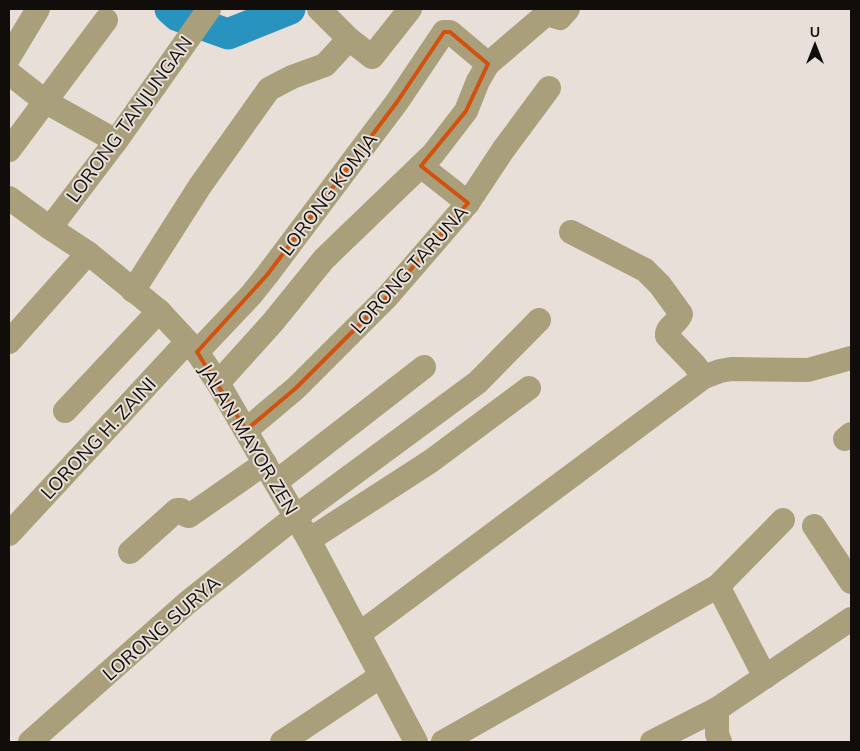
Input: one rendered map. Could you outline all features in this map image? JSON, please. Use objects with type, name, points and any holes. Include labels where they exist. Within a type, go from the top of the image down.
[{"type":"street","points":[[9,57],[38,9]]},
{"type":"street","name":"LORONG TANJUNGAN","points":[[50,228],[116,141],[209,9]]},
{"type":"street","points":[[321,11],[349,39],[373,57],[410,9]]},
{"type":"street","points":[[218,383],[273,322],[324,259],[433,154],[466,111],[478,81],[488,64],[546,14],[560,18],[568,9]]},
{"type":"street","points":[[9,150],[106,20]]},
{"type":"street","name":"LORONG KOMJA","points":[[192,347],[252,295],[397,102],[444,32],[450,32],[488,64]]},
{"type":"street","points":[[133,290],[200,186],[268,89],[292,77],[325,65],[349,39]]},
{"type":"street","points":[[9,74],[46,102],[116,141]]},
{"type":"street","name":"LORONG TARUNA","points":[[246,430],[296,388],[369,316],[468,203],[503,150],[549,88]]},
{"type":"street","points":[[421,166],[468,203]]},
{"type":"street","name":"JALAN MAYOR ZEN","points":[[9,198],[88,253],[159,311],[192,347],[218,383],[271,472],[416,742]]},
{"type":"street","points":[[571,232],[645,270],[660,285],[681,314],[681,317],[668,329],[667,336],[704,377]]},
{"type":"street","points":[[9,342],[88,253]]},
{"type":"street","points":[[66,411],[159,311]]},
{"type":"street","name":"LORONG SURYA","points":[[34,741],[187,603],[295,517],[478,382],[539,320]]},
{"type":"street","name":"LORONG H. ZAINI","points":[[9,534],[192,347]]},
{"type":"street","points":[[359,634],[704,377],[720,371],[731,370],[808,370],[851,358]]},
{"type":"street","points":[[130,552],[177,510],[181,510],[186,516],[190,516],[271,472],[424,367]]},
{"type":"street","points":[[309,540],[431,461],[528,388]]},
{"type":"street","points":[[442,742],[718,586],[783,520]]},
{"type":"street","points":[[814,526],[851,582]]},
{"type":"street","points":[[718,586],[765,677]]},
{"type":"street","points":[[652,742],[717,709],[851,619]]},
{"type":"street","points":[[282,742],[382,676]]},
{"type":"street","points":[[717,709],[717,734],[720,742]]},
{"type":"highlighted area","points":[[444,32],[450,32],[488,64],[466,111],[421,166],[468,203],[387,297],[296,388],[246,430],[197,352],[267,275],[397,102]]},
{"type":"waterway","points":[[170,9],[178,16],[228,34],[290,9]]}]
